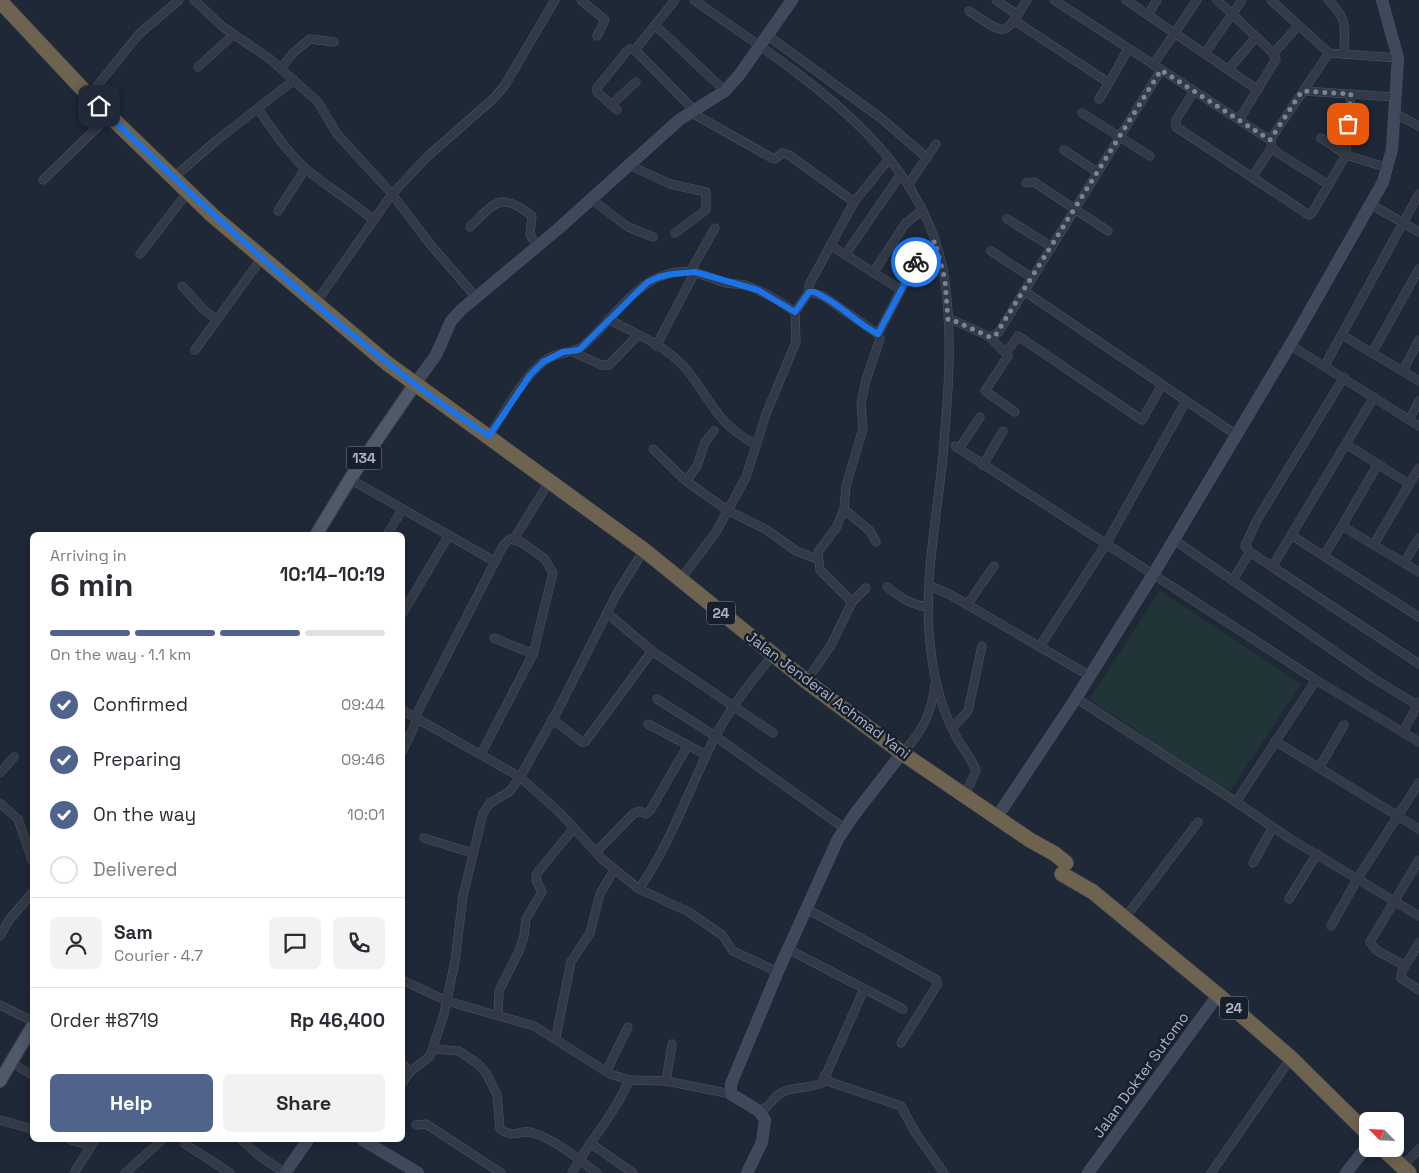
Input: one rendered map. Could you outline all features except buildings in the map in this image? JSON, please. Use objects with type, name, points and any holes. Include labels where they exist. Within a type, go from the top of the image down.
[{"type":"highway","name":"24","points":[[0,2],[89,96],[188,192],[261,259],[314,304],[415,384]]},
{"type":"highway","name":"Jalan Jenderal Achmad Yani","points":[[415,384],[644,550],[806,681],[902,753],[1030,840],[1064,869],[1081,876],[1093,892],[1291,1058],[1359,1125]]},
{"type":"highway","points":[[1392,1158],[1405,1170]]},
{"type":"main road","points":[[415,384],[436,355],[451,321],[475,296],[538,247],[680,120],[725,91],[760,47],[792,0]]},
{"type":"main road","points":[[997,817],[1076,698],[1154,573],[1235,434],[1290,345],[1383,182],[1388,168],[1396,114],[1395,96],[1398,58],[1382,0]]},
{"type":"main road","name":"134","points":[[318,532],[350,479],[415,384]]},
{"type":"main road","points":[[747,1173],[762,1142],[766,1126],[765,1120],[759,1111],[731,1094],[731,1084],[788,949],[844,828],[902,753]]},
{"type":"main road","name":"Jalan Dokter Sutomo","points":[[1088,1173],[1218,995]]},
{"type":"main road","points":[[0,1081],[30,1030]]},
{"type":"main road","points":[[285,1173],[307,1142]]},
{"type":"main road","points":[[366,1142],[418,1173]]},
{"type":"main road","points":[[1346,1173],[1359,1156]]},
{"type":"street","points":[[89,96],[140,34],[179,0]]},
{"type":"street","points":[[194,0],[211,17],[281,68],[318,102],[337,134],[392,194],[430,244],[475,296]]},
{"type":"street","points":[[314,304],[392,194],[432,152],[494,98],[513,74],[555,0]]},
{"type":"street","points":[[582,0],[606,20],[597,36]]},
{"type":"street","points":[[635,50],[675,0]]},
{"type":"street","points":[[694,0],[760,47],[850,118],[889,159],[910,186],[935,241],[945,280],[950,346],[947,408],[928,607],[935,680],[933,697],[926,722],[916,739],[902,753]]},
{"type":"street","points":[[996,0],[1016,18],[1109,83]]},
{"type":"street","points":[[969,11],[1001,31],[1006,30],[1027,0]]},
{"type":"street","points":[[1054,0],[1239,120],[1271,143],[1286,159],[1329,186]]},
{"type":"street","points":[[1126,0],[1205,52],[1258,90]]},
{"type":"street","points":[[1148,14],[1157,0]]},
{"type":"street","points":[[1153,65],[1197,0]]},
{"type":"street","points":[[1216,0],[1256,37],[1276,59],[1239,120]]},
{"type":"street","points":[[1205,52],[1242,0]]},
{"type":"street","points":[[1328,0],[1340,12],[1344,20],[1344,54]]},
{"type":"street","points":[[1274,1],[1298,26],[1329,53],[1398,58]]},
{"type":"street","points":[[655,25],[679,45],[725,91]]},
{"type":"street","points":[[1273,54],[1298,26]]},
{"type":"street","points":[[198,67],[234,34]]},
{"type":"street","points":[[767,35],[882,119],[927,158]]},
{"type":"street","points":[[1229,69],[1256,37]]},
{"type":"street","points":[[281,68],[294,52],[310,39],[334,42]]},
{"type":"street","points":[[636,82],[614,108],[597,92],[596,88],[626,52],[630,49],[635,50],[693,112],[772,158],[775,159],[782,154],[789,155],[854,202]]},
{"type":"street","points":[[1100,99],[1128,49]]},
{"type":"street","points":[[1253,176],[1302,91],[1329,53]]},
{"type":"street","points":[[990,337],[999,332],[1161,70]]},
{"type":"street","points":[[173,178],[217,140],[294,80]]},
{"type":"street","points":[[1194,91],[1176,120],[1176,127],[1253,176],[1309,215],[1329,186],[1346,155],[1351,94]]},
{"type":"street","points":[[1302,91],[1395,96]]},
{"type":"street","points":[[258,109],[283,144],[306,169],[351,200],[373,220]]},
{"type":"street","points":[[1082,113],[1118,138],[1150,156]]},
{"type":"street","points":[[1396,114],[1419,126]]},
{"type":"street","points":[[43,180],[64,163],[110,116]]},
{"type":"street","points":[[1321,138],[1346,155],[1388,168]]},
{"type":"street","points":[[910,186],[910,182],[936,144]]},
{"type":"street","points":[[1064,150],[1097,172]]},
{"type":"street","points":[[680,580],[716,532],[746,477],[755,444],[794,348],[797,338],[795,312],[809,292],[808,285],[854,202],[889,159]]},
{"type":"street","points":[[629,165],[670,184],[706,192],[706,210],[675,233]]},
{"type":"street","points":[[278,211],[306,169]]},
{"type":"street","points":[[845,255],[901,174]]},
{"type":"street","points":[[1026,182],[1034,182],[1108,231]]},
{"type":"street","points":[[140,254],[188,192]]},
{"type":"street","points":[[1325,365],[1419,194]]},
{"type":"street","points":[[592,199],[628,227],[653,237]]},
{"type":"street","points":[[470,226],[495,203],[507,203],[532,216],[530,234],[538,247]]},
{"type":"street","points":[[1370,204],[1419,232]]},
{"type":"street","points":[[873,273],[905,224],[922,210]]},
{"type":"street","points":[[1007,218],[1052,247]]},
{"type":"street","points":[[656,346],[715,228]]},
{"type":"street","points":[[878,334],[916,261],[935,241]]},
{"type":"street","points":[[830,245],[900,290]]},
{"type":"street","points":[[992,251],[1032,278]]},
{"type":"street","points":[[195,350],[261,259]]},
{"type":"street","points":[[1372,353],[1419,269]]},
{"type":"street","points":[[573,352],[587,343],[608,319],[648,282],[672,274],[693,272],[758,290],[795,312]]},
{"type":"street","points":[[182,286],[204,310],[217,320]]},
{"type":"street","points":[[1024,291],[1235,434]]},
{"type":"street","points":[[809,292],[823,296],[878,334],[880,338],[865,383],[861,405],[863,429],[846,486],[844,508],[836,528],[821,545],[817,558],[820,570],[852,602]]},
{"type":"street","points":[[608,319],[656,346],[686,368],[724,422],[741,437],[755,444]]},
{"type":"street","points":[[948,320],[953,320],[990,337],[1008,356],[985,391],[1015,412]]},
{"type":"street","points":[[489,436],[530,375],[543,362],[563,352],[573,352],[601,365],[609,365],[638,335]]},
{"type":"street","points":[[1342,335],[1419,381]]},
{"type":"street","points":[[1008,350],[1018,336],[1142,420],[1162,385]]},
{"type":"street","points":[[1403,371],[1419,340]]},
{"type":"street","points":[[1290,345],[1325,365],[1419,426]]},
{"type":"street","points":[[1344,378],[1257,520],[1245,543],[1250,552],[1419,664]]},
{"type":"street","points":[[1272,566],[1374,397]]},
{"type":"street","points":[[1040,646],[1106,544],[1186,401]]},
{"type":"street","points":[[1409,420],[1419,401]]},
{"type":"street","points":[[980,417],[957,448],[1154,573],[1316,680],[1419,742]]},
{"type":"street","points":[[686,481],[697,466],[705,442],[714,431]]},
{"type":"street","points":[[983,464],[1003,431]]},
{"type":"street","points":[[1346,444],[1409,484]]},
{"type":"street","points":[[653,450],[686,481],[727,510],[767,530],[796,551],[817,558]]},
{"type":"street","points":[[1324,556],[1378,464]]},
{"type":"street","points":[[1374,544],[1419,468]]},
{"type":"street","points":[[350,479],[494,561]]},
{"type":"street","points":[[405,744],[416,717],[494,561],[507,541],[514,539],[549,482]]},
{"type":"street","points":[[844,508],[870,531],[876,542]]},
{"type":"street","points":[[389,532],[402,510]]},
{"type":"street","points":[[1342,526],[1419,572]]},
{"type":"street","points":[[1291,535],[1419,616]]},
{"type":"street","points":[[405,609],[448,536]]},
{"type":"street","points":[[1404,563],[1419,538]]},
{"type":"street","points":[[481,754],[533,654],[549,593],[552,569],[545,559],[514,539]]},
{"type":"street","points":[[1173,539],[1373,678],[1418,703],[1403,732]]},
{"type":"street","points":[[405,1079],[410,1072],[426,1061],[433,1048],[447,1001],[455,961],[461,904],[472,853],[486,808],[509,792],[520,776],[625,579],[644,550]]},
{"type":"street","points":[[1233,580],[1250,552]]},
{"type":"street","points":[[967,605],[994,566]]},
{"type":"street","points":[[930,586],[1040,646],[1090,676]]},
{"type":"street","points":[[887,587],[910,603],[928,607]]},
{"type":"street","points":[[806,681],[830,647],[852,602],[866,588]]},
{"type":"street","points":[[607,613],[652,652],[773,733]]},
{"type":"street","points":[[494,638],[533,654]]},
{"type":"street","points":[[952,728],[968,711],[982,646]]},
{"type":"street","points":[[552,719],[582,742],[585,742],[652,652]]},
{"type":"street","points":[[638,889],[661,856],[706,755],[732,706],[773,655]]},
{"type":"street","points":[[935,680],[952,728],[976,771],[965,795]]},
{"type":"street","points":[[1236,802],[1316,680]]},
{"type":"street","points":[[1076,698],[1272,826],[1419,916]]},
{"type":"street","points":[[657,699],[715,736],[844,828]]},
{"type":"street","points":[[405,712],[520,776],[614,870],[638,889],[689,912],[722,935],[733,951],[778,972]]},
{"type":"street","points":[[648,724],[706,755]]},
{"type":"street","points":[[1320,768],[1344,725]]},
{"type":"street","points":[[1276,741],[1419,829]]},
{"type":"street","points":[[596,852],[633,814],[639,811],[646,814],[650,811],[688,745]]},
{"type":"street","points":[[0,773],[14,757]]},
{"type":"street","points":[[1331,926],[1358,878],[1399,817],[1419,783]]},
{"type":"street","points":[[0,803],[18,819],[30,854]]},
{"type":"street","points":[[1125,918],[1198,822]]},
{"type":"street","points":[[1253,863],[1272,826]]},
{"type":"street","points":[[498,1015],[499,991],[519,951],[524,936],[526,919],[542,892],[536,880],[537,873],[574,828]]},
{"type":"street","points":[[424,838],[472,853]]},
{"type":"street","points":[[1289,899],[1317,854]]},
{"type":"street","points":[[1405,966],[1376,950],[1370,942],[1393,900],[1419,860]]},
{"type":"street","points":[[556,1037],[571,962],[590,933],[600,894],[614,870]]},
{"type":"street","points":[[1,932],[14,913],[30,895]]},
{"type":"street","points":[[807,909],[937,980],[937,985],[901,1043]]},
{"type":"street","points":[[1419,943],[1401,976],[1402,980],[1419,990]]},
{"type":"street","points":[[788,949],[903,1009]]},
{"type":"street","points":[[405,981],[447,1001],[534,1026],[556,1037],[606,1072],[629,1080],[666,1081],[731,1094]]},
{"type":"street","points":[[759,1111],[765,1110],[777,1094],[789,1089],[814,1087],[822,1084],[864,989]]},
{"type":"street","points":[[0,1005],[30,1021]]},
{"type":"street","points":[[606,1072],[628,1027]]},
{"type":"street","points":[[666,1081],[672,1044]]},
{"type":"street","points":[[433,1048],[459,1051],[478,1064],[486,1073],[497,1095],[500,1129],[511,1135],[532,1132],[580,1159],[597,1173]]},
{"type":"street","points":[[1211,1173],[1291,1058]]},
{"type":"street","points":[[10,1062],[30,1074]]},
{"type":"street","points":[[405,1067],[410,1072]]},
{"type":"street","points":[[825,1075],[830,1082],[901,1106],[918,1136],[944,1173]]},
{"type":"street","points":[[572,1173],[590,1143],[615,1109],[629,1080]]},
{"type":"street","points":[[0,1120],[30,1128]]},
{"type":"street","points":[[416,1125],[426,1124],[501,1173]]},
{"type":"street","points":[[125,1173],[160,1142]]},
{"type":"street","points":[[244,1142],[285,1173]]},
{"type":"street","points":[[74,1173],[93,1143]]},
{"type":"street","points":[[590,1143],[633,1173]]},
{"type":"street","points":[[185,1144],[230,1173]]},
{"type":"street","points":[[1405,1170],[1419,1149]]},
{"type":"green space","points":[[1160,591],[1301,684],[1229,793],[1177,758],[1173,764],[1138,741],[1142,734],[1089,699]]},
{"type":"way so far","points":[[916,262],[922,253],[935,241],[945,280],[948,320],[953,320],[990,337],[995,336],[1161,70],[1270,140],[1302,91],[1351,94],[1348,124]]},
{"type":"route","points":[[99,106],[200,204],[314,304],[388,364],[461,418],[489,436],[530,375],[543,362],[563,352],[579,350],[608,319],[648,282],[659,277],[695,272],[727,283],[743,285],[758,290],[795,312],[809,292],[814,292],[842,308],[858,322],[878,334],[916,262]]}]
